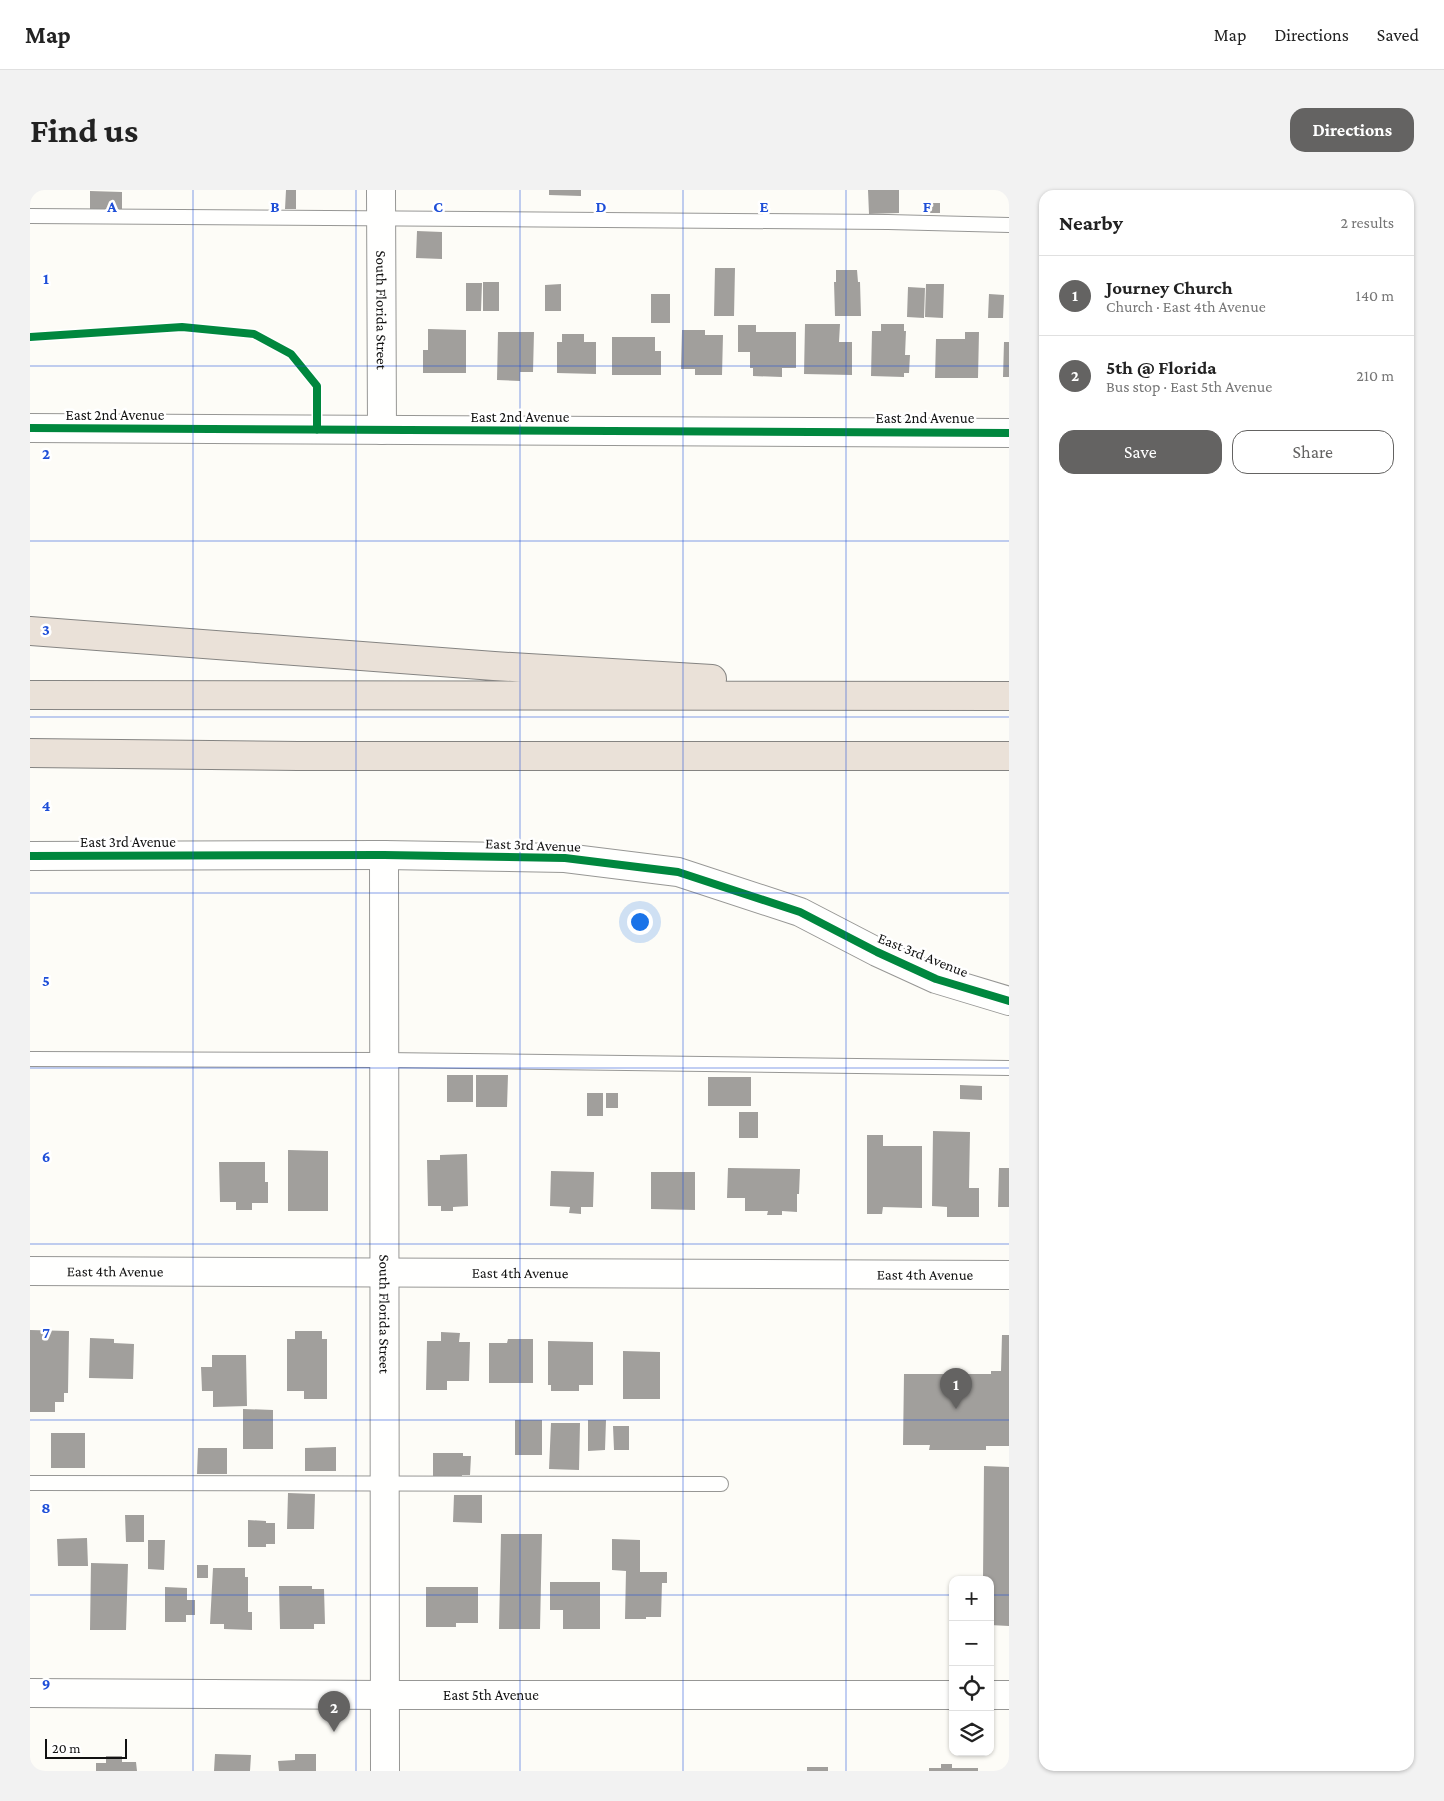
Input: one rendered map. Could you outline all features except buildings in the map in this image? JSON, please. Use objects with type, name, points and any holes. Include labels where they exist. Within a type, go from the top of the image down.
[{"type":"highway","points":[[30,631],[494,666],[1007,696]]},
{"type":"highway","points":[[30,695],[1007,696]]},
{"type":"highway","points":[[30,753],[298,756],[1009,756]]},
{"type":"street","name":"South Florida Street","points":[[381,190],[382,430]]},
{"type":"street","name":"East 2nd Avenue","points":[[30,428],[1009,432]]},
{"type":"street","name":"South Florida Street","points":[[384,855],[385,1771]]},
{"type":"street","name":"East 3rd Avenue","points":[[30,856],[384,855],[565,858],[678,872],[800,912],[877,952],[936,979],[1009,1001]]},
{"type":"street","name":"East 4th Avenue","points":[[30,1271],[1009,1275]]},
{"type":"street","name":"East 5th Avenue","points":[[30,1693],[385,1696],[949,1696]]},
{"type":"street","points":[[994,1695],[1009,1695]]},
{"type":"lane","points":[[30,216],[888,222],[1009,225]]},
{"type":"lane","points":[[30,1059],[384,1060],[1009,1068]]},
{"type":"lane","points":[[30,1483],[721,1484]]},
{"type":"cycle path","points":[[30,337],[182,327],[254,334],[291,354],[317,386],[317,430]]},
{"type":"cycle path","points":[[30,428],[1009,433]]},
{"type":"cycle path","points":[[30,856],[384,855],[565,858],[678,872],[800,912],[877,952],[936,979],[1009,1001]]},
{"type":"place","name":"Journey Church","points":[[956,1409]]},
{"type":"place","name":"5th @ Florida","points":[[334,1732]]}]
